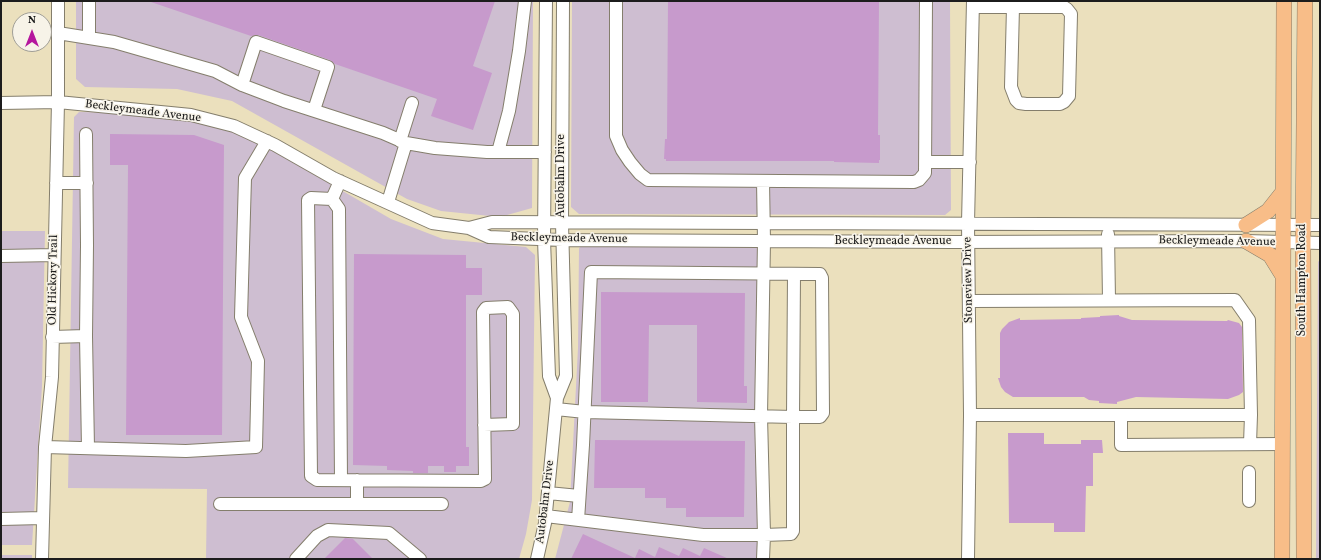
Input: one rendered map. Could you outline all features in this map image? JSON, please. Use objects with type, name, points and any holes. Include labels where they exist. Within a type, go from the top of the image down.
[{"type":"main road","name":"South Hampton Road","points":[[1282,559],[1284,1]]},
{"type":"main road","name":"South Hampton Road","points":[[1304,559],[1303,226],[1305,1]]},
{"type":"main road","points":[[1246,225],[1268,211],[1283,192]]},
{"type":"main road","points":[[1246,241],[1270,255],[1283,276]]},
{"type":"street","name":"Old Hickory Trail","points":[[42,559],[45,447],[52,377],[58,102],[58,1]]},
{"type":"street","points":[[89,1],[89,38]]},
{"type":"street","points":[[498,152],[509,111],[519,51],[525,1]]},
{"type":"street","name":"Autobahn Drive","points":[[546,1],[544,240],[549,376],[557,404]]},
{"type":"street","name":"Autobahn Drive","points":[[538,559],[546,516],[557,404],[566,376],[562,223],[563,1]]},
{"type":"street","points":[[616,1],[616,136],[622,150],[640,174],[648,180],[914,182],[919,180],[925,173],[926,1]]},
{"type":"street","points":[[973,4],[1013,7],[1064,7],[1067,9],[1071,14],[1069,96],[1064,102],[1060,104],[1026,104],[1019,103],[1016,100],[1011,87],[1013,7]]},
{"type":"street","name":"Stoneview Drive","points":[[968,559],[970,301],[968,224],[973,4]]},
{"type":"street","points":[[58,33],[114,42],[215,71],[242,85],[383,132],[403,142],[435,148],[498,152],[545,152]]},
{"type":"street","points":[[242,85],[256,42],[328,67],[314,110]]},
{"type":"street","name":"Beckleymeade Avenue","points":[[1,103],[58,102],[191,115],[234,126],[267,141],[340,181],[432,223],[469,228],[488,237],[544,240],[968,242],[1246,241],[1320,243]]},
{"type":"street","points":[[388,202],[412,103]]},
{"type":"street","points":[[86,134],[86,336],[88,448]]},
{"type":"street","points":[[45,447],[186,450],[256,447],[258,361],[241,317],[245,178],[267,141]]},
{"type":"street","points":[[925,162],[970,162]]},
{"type":"street","points":[[763,559],[764,535],[760,416],[764,273],[764,180]]},
{"type":"street","points":[[332,199],[340,181]]},
{"type":"street","points":[[56,183],[87,183]]},
{"type":"street","points":[[332,199],[311,198],[308,200],[311,476],[317,480],[482,481],[485,479],[484,425],[483,312],[486,308],[508,307],[513,314],[513,424],[484,425]]},
{"type":"street","points":[[332,199],[339,209],[341,480]]},
{"type":"street","name":"Beckleymeade Avenue","points":[[469,228],[492,222],[1320,225]]},
{"type":"street","points":[[1108,224],[1110,300]]},
{"type":"street","points":[[1,256],[54,255]]},
{"type":"street","points":[[557,404],[585,412],[820,417],[823,413],[822,278],[820,274],[591,272],[585,412],[578,520]]},
{"type":"street","points":[[546,516],[703,535],[790,534],[793,531],[794,274]]},
{"type":"street","points":[[970,301],[1235,300],[1249,320],[1251,415],[1250,444]]},
{"type":"street","points":[[52,337],[86,336]]},
{"type":"street","points":[[970,415],[1251,415]]},
{"type":"street","points":[[1121,416],[1121,445],[1283,444]]},
{"type":"street","points":[[1249,472],[1249,501]]},
{"type":"street","points":[[357,480],[357,504]]},
{"type":"street","points":[[548,493],[579,496]]},
{"type":"street","points":[[220,504],[442,504]]},
{"type":"street","points":[[1,519],[42,518]]},
{"type":"street","points":[[296,559],[317,536],[328,530],[389,533],[420,559]]},
{"type":"shaded area","points":[[76,1],[533,1],[532,208],[500,217],[441,211],[407,199],[232,101],[177,89],[85,87],[76,79]]},
{"type":"shaded area","points":[[572,1],[950,1],[951,210],[945,215],[579,214],[571,207]]},
{"type":"shaded area","points":[[79,112],[190,114],[227,124],[391,219],[443,239],[526,247],[535,255],[532,500],[526,534],[519,559],[206,559],[207,489],[68,488],[74,117]]},
{"type":"shaded area","points":[[1,231],[45,231],[42,386],[32,545],[1,545]]},
{"type":"shaded area","points":[[588,241],[769,243],[765,559],[555,559],[570,502],[578,348],[579,248]]},
{"type":"shaded area","points":[[1320,259],[1320,559],[1316,559],[1318,262]]},
{"type":"shaded area","points":[[1,555],[32,555],[32,559],[1,559]]},
{"type":"building","points":[[495,1],[473,66],[492,73],[473,130],[431,116],[437,99],[335,64],[330,60],[258,35],[251,36],[151,2]]},
{"type":"building","points":[[668,1],[879,1],[879,163],[834,161],[666,161],[666,159],[664,159],[665,139],[667,139]]},
{"type":"building","points":[[110,134],[194,135],[224,145],[222,435],[126,435],[128,165],[110,165]]},
{"type":"building","points":[[354,254],[466,255],[466,268],[482,268],[482,295],[466,295],[466,447],[469,447],[469,466],[456,466],[456,472],[444,472],[444,466],[428,466],[428,473],[413,473],[413,471],[387,470],[387,466],[353,465]]},
{"type":"building","points":[[601,292],[745,293],[744,386],[747,386],[747,403],[697,402],[697,325],[649,325],[648,402],[601,402]]},
{"type":"building","points":[[1119,315],[1132,320],[1228,320],[1239,323],[1242,327],[1243,392],[1228,399],[1136,397],[1117,402],[1117,404],[1099,403],[1099,401],[1089,400],[1084,397],[1013,397],[1005,392],[1001,387],[998,378],[1000,378],[1000,333],[1009,322],[1020,318],[1020,320],[1081,319]]},
{"type":"building","points":[[1008,433],[1044,433],[1044,444],[1081,444],[1081,440],[1102,440],[1103,453],[1093,453],[1093,486],[1086,486],[1085,532],[1054,532],[1054,523],[1009,523]]},
{"type":"building","points":[[595,440],[745,441],[744,517],[686,517],[686,508],[666,508],[666,498],[645,498],[645,488],[594,488]]},
{"type":"building","points":[[583,534],[635,558],[639,549],[655,557],[659,547],[679,556],[683,548],[700,556],[704,548],[729,559],[571,559]]},
{"type":"building","points":[[345,538],[353,539],[373,559],[324,559]]}]
